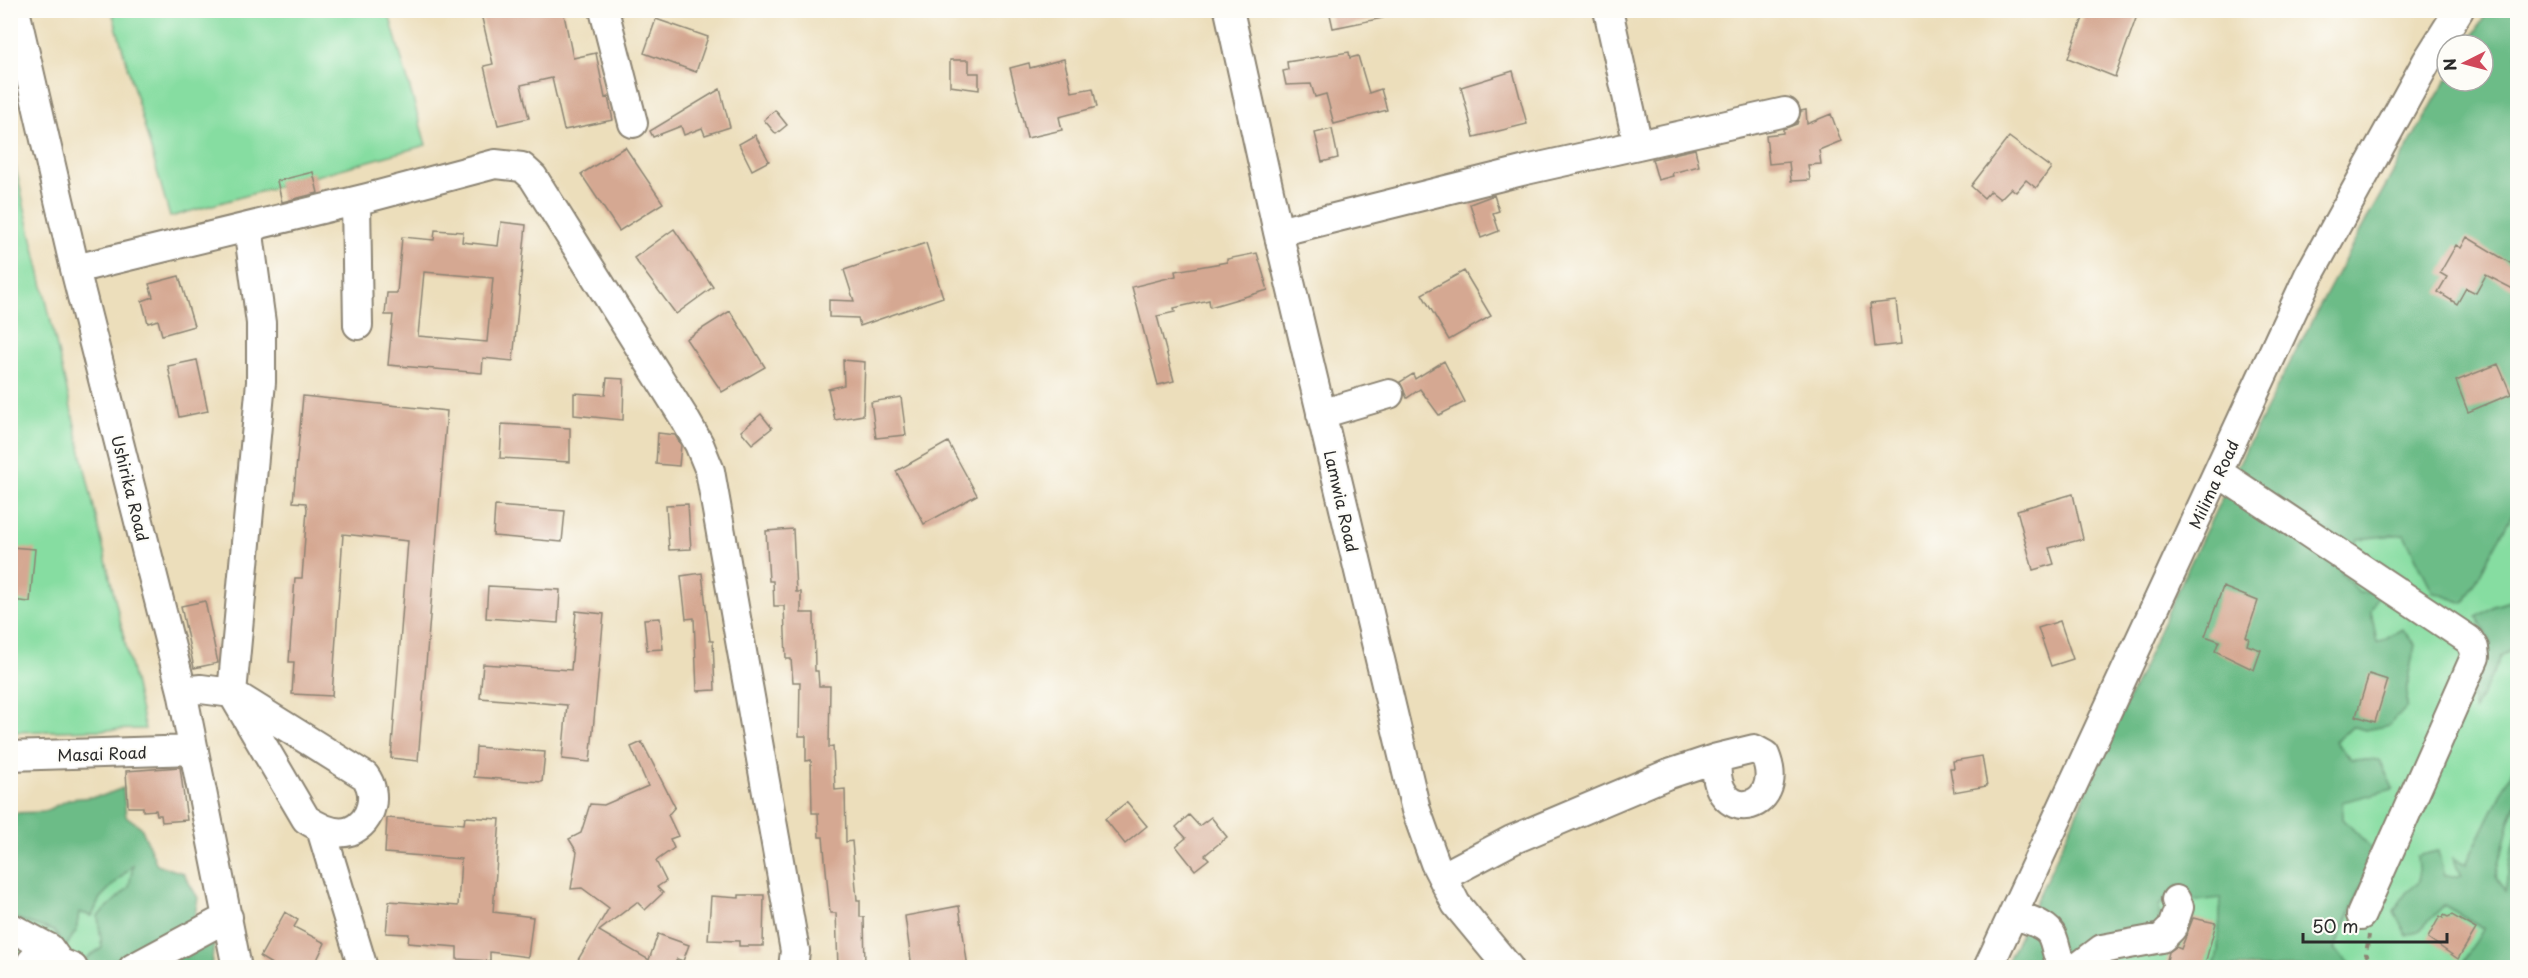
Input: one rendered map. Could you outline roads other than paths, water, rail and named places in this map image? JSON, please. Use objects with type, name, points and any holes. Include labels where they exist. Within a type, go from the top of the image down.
[{"type":"street","name":"Ushirika Road","points":[[15,10],[20,68],[75,269],[182,691],[237,968]]},
{"type":"street","points":[[604,10],[633,123]]},
{"type":"street","name":"Lamwia Road","points":[[1229,10],[1278,231],[1416,810],[1442,877],[1456,904],[1509,968]]},
{"type":"street","points":[[1608,10],[1638,145]]},
{"type":"street","name":"Milima Road","points":[[1988,968],[2309,275],[2451,13]]},
{"type":"street","points":[[1278,231],[1785,112]]},
{"type":"street","points":[[75,269],[356,201],[495,164],[522,167],[533,177],[699,444],[710,471],[795,951],[793,968]]},
{"type":"street","points":[[356,201],[358,325]]},
{"type":"street","points":[[182,691],[201,689],[232,693],[365,776],[372,786],[373,802],[366,817],[350,831],[321,829],[306,819],[232,693],[261,382],[261,323],[248,227]]},
{"type":"street","points":[[1321,414],[1389,394]]},
{"type":"street","points":[[2219,473],[2469,640],[2475,648],[2475,657],[2361,915]]},
{"type":"street","name":"Masai Road","points":[[10,756],[194,750]]},
{"type":"street","points":[[1442,877],[1512,840],[1666,775],[1717,758]]},
{"type":"street","points":[[321,829],[363,968]]},
{"type":"street","points":[[2077,968],[2102,949],[2162,938],[2172,928],[2179,907],[2176,900]]},
{"type":"street","points":[[2014,914],[2047,929],[2052,935],[2058,959],[2064,968]]},
{"type":"street","points":[[133,968],[228,917]]},
{"type":"street","points":[[10,927],[49,948],[59,962],[73,968]]},
{"type":"street","points":[[28,968],[32,961],[49,948]]}]
